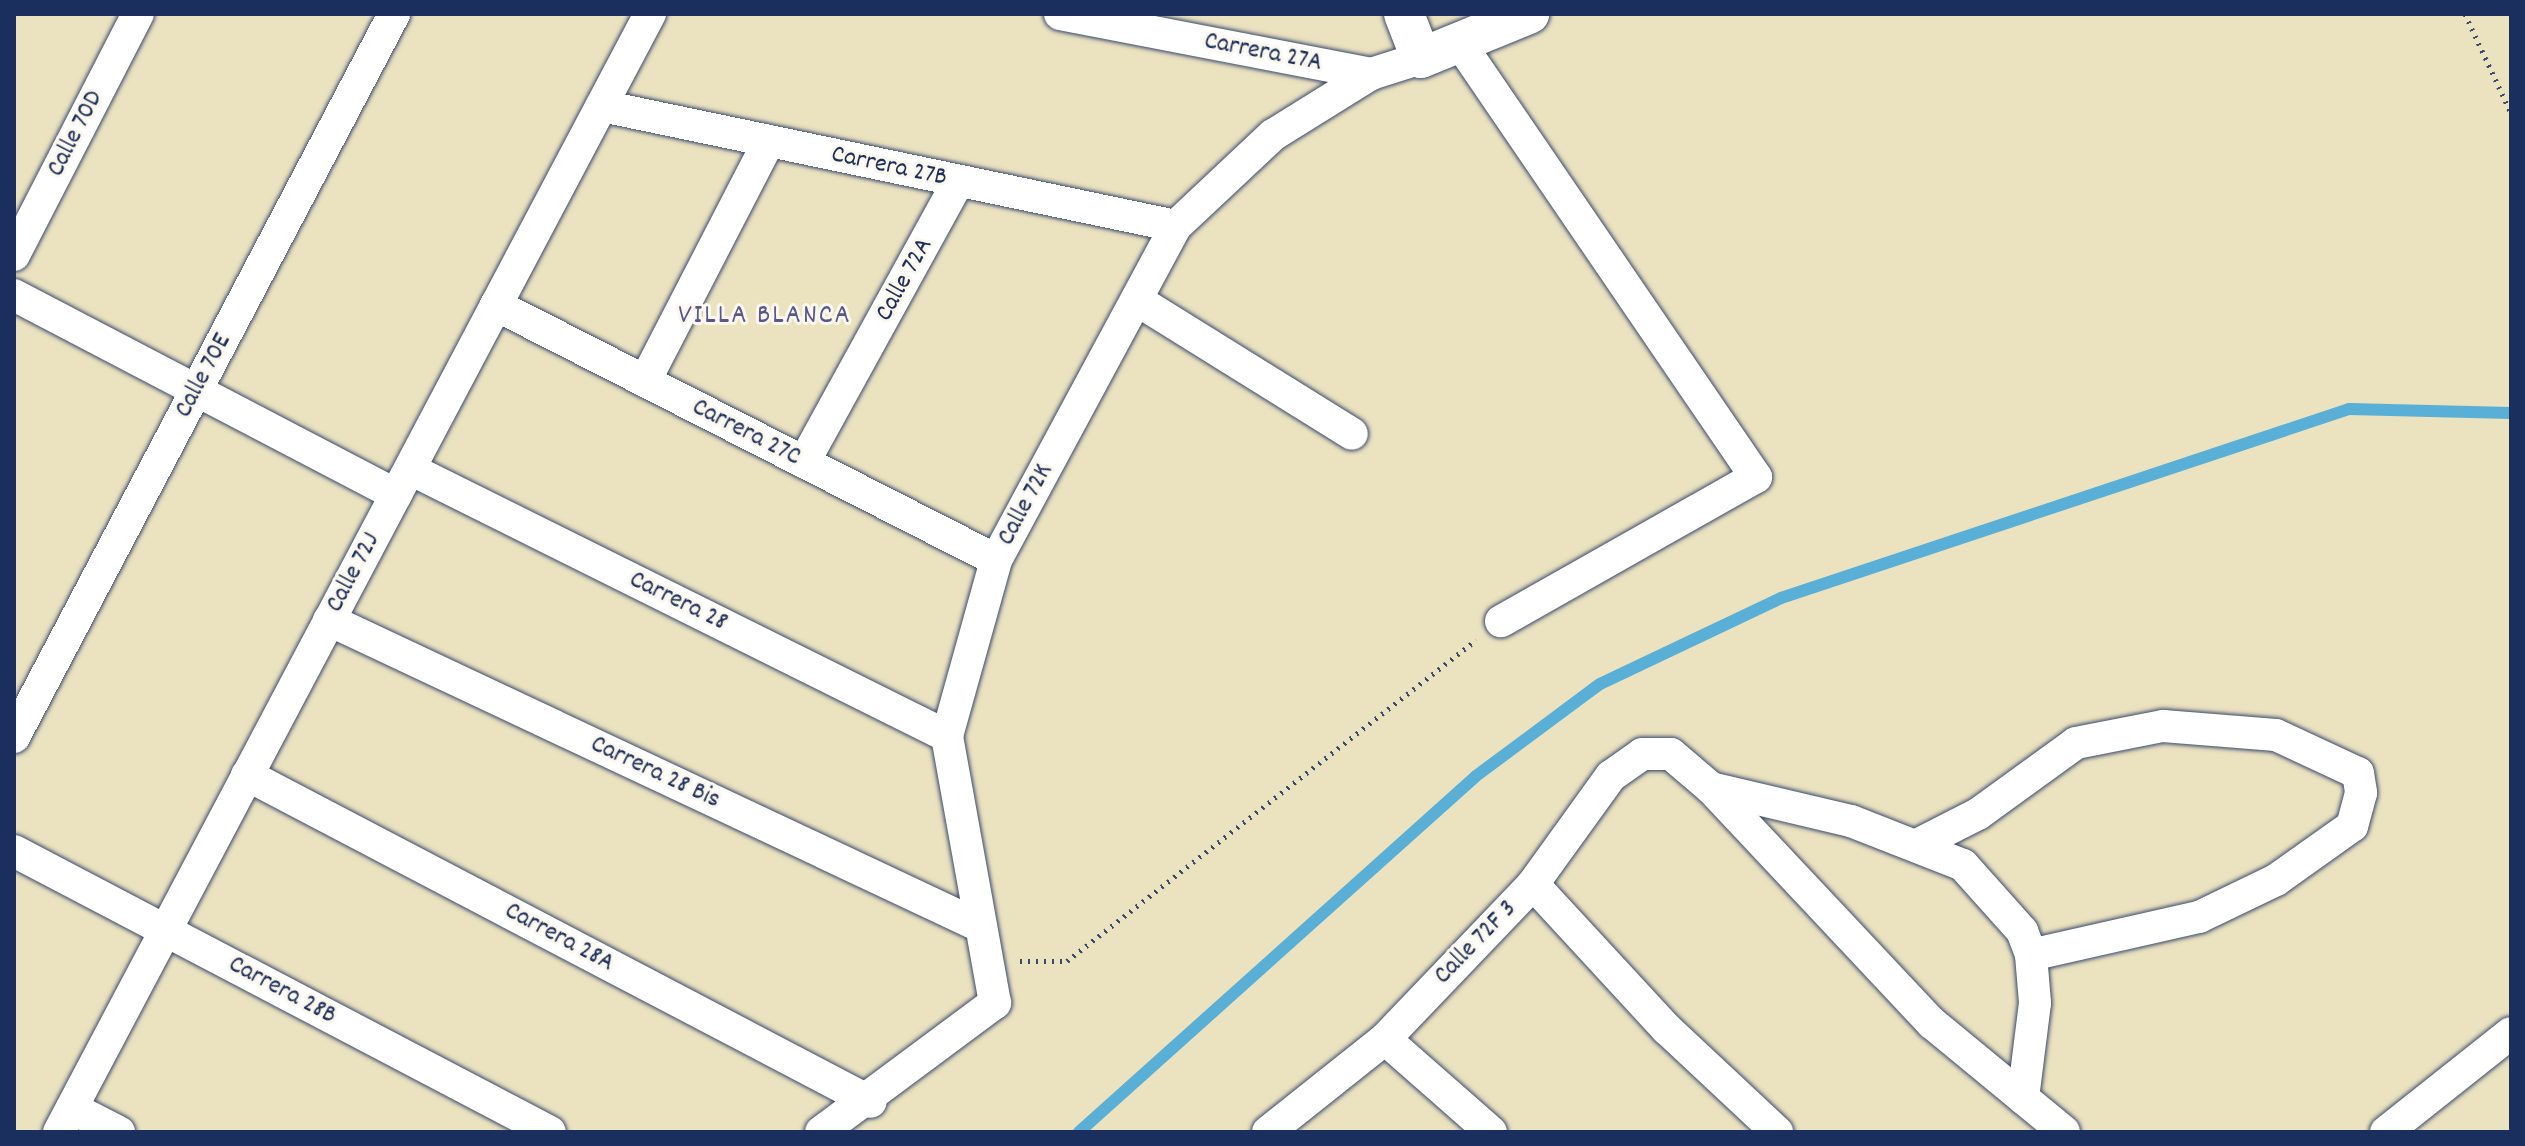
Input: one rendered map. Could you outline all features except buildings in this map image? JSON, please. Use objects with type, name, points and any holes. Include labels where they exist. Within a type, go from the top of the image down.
[{"type":"street","name":"Calle 70D","points":[[14,255],[138,14]]},
{"type":"street","name":"Calle 70E","points":[[14,737],[394,14]]},
{"type":"street","name":"Calle 72J","points":[[65,1120],[650,14]]},
{"type":"street","name":"Carrera 27A","points":[[1060,14],[1371,74]]},
{"type":"street","points":[[1404,14],[1421,58]]},
{"type":"street","name":"Calle 72K","points":[[821,1132],[871,1102],[995,1003],[947,736],[996,560],[1176,226],[1273,135],[1371,74],[1421,58],[1529,14]]},
{"type":"street","points":[[1459,42],[1756,477],[1501,621]]},
{"type":"street","name":"Carrera 27B","points":[[602,106],[1176,226]]},
{"type":"street","points":[[645,381],[769,141]]},
{"type":"street","name":"Calle 72A","points":[[804,462],[958,182]]},
{"type":"street","name":"Carrera 28","points":[[14,295],[196,391],[403,482],[947,736]]},
{"type":"street","points":[[1137,300],[1352,434]]},
{"type":"street","name":"Carrera 27C","points":[[496,305],[996,560]]},
{"type":"street","name":"Carrera 28 Bis","points":[[329,620],[980,926]]},
{"type":"street","points":[[1919,844],[1978,814],[2076,743],[2163,726],[2276,735],[2358,773],[2361,793],[2352,826],[2276,880],[2199,917],[2031,955]]},
{"type":"street","name":"Calle 72F 3","points":[[1268,1132],[1385,1039],[1533,884],[1611,776],[1642,754],[1671,754],[1711,788]]},
{"type":"street","name":"Carrera 28A","points":[[247,775],[871,1102]]},
{"type":"street","points":[[1711,788],[1919,844],[1963,865],[2022,931],[2031,955],[2035,1003],[2023,1098]]},
{"type":"street","points":[[1711,788],[1932,1023],[2064,1132]]},
{"type":"street","name":"Carrera 28B","points":[[14,851],[550,1132]]},
{"type":"street","points":[[1533,884],[1667,1029],[1777,1132]]},
{"type":"street","points":[[2386,1132],[2511,1033]]},
{"type":"street","points":[[1385,1039],[1491,1132]]},
{"type":"street","points":[[65,1120],[119,1132]]},
{"type":"path","points":[[2465,14],[2511,113]]},
{"type":"path","points":[[987,961],[1067,961],[1501,621]]},
{"type":"waterway","points":[[1079,1132],[1476,776],[1600,684],[1781,598],[2349,409],[2511,413]]},
{"type":"district","name":"VILLA BLANCA","points":[[765,317]]}]
